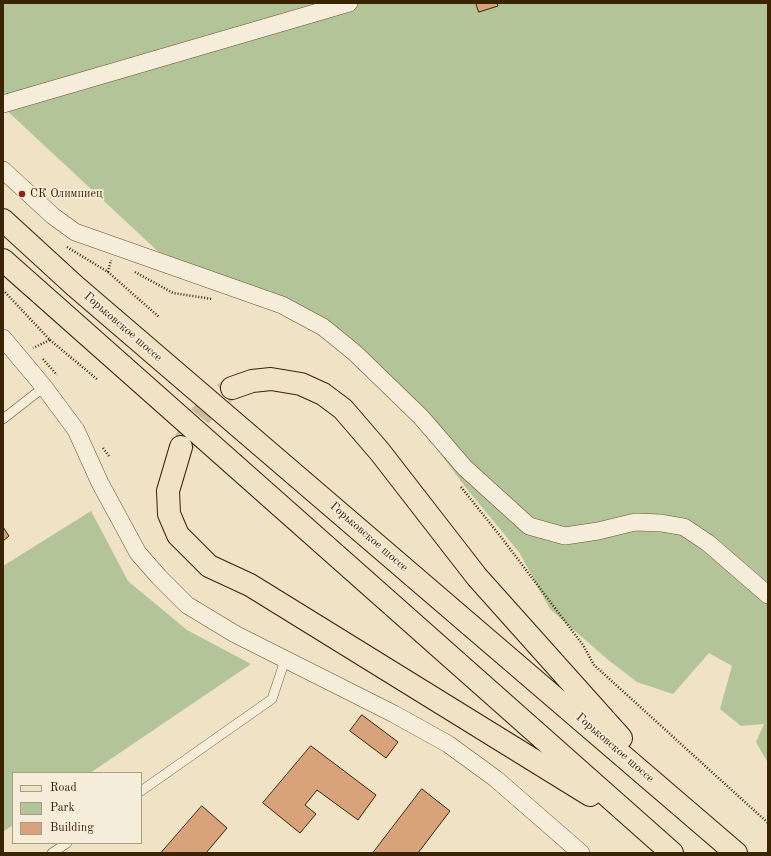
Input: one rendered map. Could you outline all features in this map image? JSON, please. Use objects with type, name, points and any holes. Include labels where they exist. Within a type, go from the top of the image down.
[{"type":"main road","name":"Горьковское шоссе","points":[[3,220],[75,286],[736,853]]},
{"type":"main road","points":[[3,260],[672,853]]},
{"type":"main road","points":[[232,388],[252,381],[271,379],[301,384],[323,394],[343,410],[380,452],[477,577],[679,803]]},
{"type":"main road","points":[[181,447],[168,491],[169,514],[178,535],[209,566],[250,585],[641,826]]},
{"type":"street","points":[[3,104],[349,3]]},
{"type":"street","points":[[3,170],[53,216],[75,232],[282,305],[323,327],[355,353],[421,417],[465,468],[529,526],[565,536],[598,531],[635,522],[660,523],[684,527],[708,543],[768,595]]},
{"type":"street","points":[[3,338],[44,387],[76,430],[100,483],[138,552],[187,605],[235,634],[394,714],[448,744],[496,779],[581,853]]},
{"type":"lane","points":[[3,419],[44,387]]},
{"type":"lane","points":[[142,790],[272,699],[285,660]]},
{"type":"lane","points":[[52,853],[66,844]]},
{"type":"path","points":[[108,272],[158,317]]},
{"type":"path","points":[[3,290],[50,340],[98,380]]},
{"type":"path","points":[[38,353],[33,347],[50,340]]},
{"type":"path","points":[[43,358],[58,376]]},
{"type":"path","points":[[100,443],[108,456]]},
{"type":"green space","points":[[3,3],[768,3],[768,763],[756,742],[764,724],[741,726],[720,709],[732,666],[709,653],[673,694],[637,682],[607,659],[550,609],[519,552],[467,489],[417,423],[334,344],[283,311],[179,271],[3,107]]},
{"type":"green space","points":[[91,511],[128,581],[187,630],[251,664],[91,772],[12,772],[12,826],[3,832],[3,566]]},
{"type":"building","points":[[476,3],[497,3],[498,6],[479,12]]},
{"type":"building","points":[[3,527],[9,536],[3,541]]},
{"type":"building","points":[[362,715],[398,742],[386,758],[350,731]]},
{"type":"building","points":[[311,746],[376,795],[358,820],[317,790],[305,805],[316,814],[300,833],[263,803]]},
{"type":"building","points":[[422,789],[450,811],[418,853],[373,853]]},
{"type":"building","points":[[202,806],[227,828],[206,853],[161,853]]},
{"type":"tunnel","points":[[183,445],[192,427],[203,412],[232,388]]},
{"type":"place","name":"СК Олимпиец","points":[[22,194]]}]
